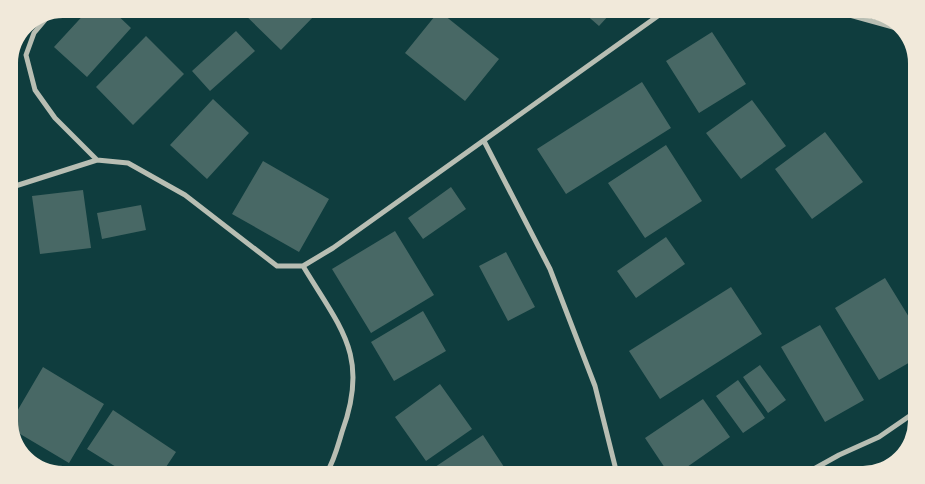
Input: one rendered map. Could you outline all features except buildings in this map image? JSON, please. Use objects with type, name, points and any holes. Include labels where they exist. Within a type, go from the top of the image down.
[{"type":"street","points":[[18,185],[97,160],[128,163],[185,195],[277,266],[303,266],[333,248],[655,18]]},
{"type":"street","points":[[860,18],[889,26]]},
{"type":"street","points":[[43,22],[34,33],[26,55],[35,90],[54,118],[97,160]]},
{"type":"street","points":[[484,141],[554,278],[595,386],[615,466]]},
{"type":"street","points":[[303,266],[349,343],[355,378],[349,415],[329,466]]},
{"type":"street","points":[[819,466],[879,437],[908,417]]}]
